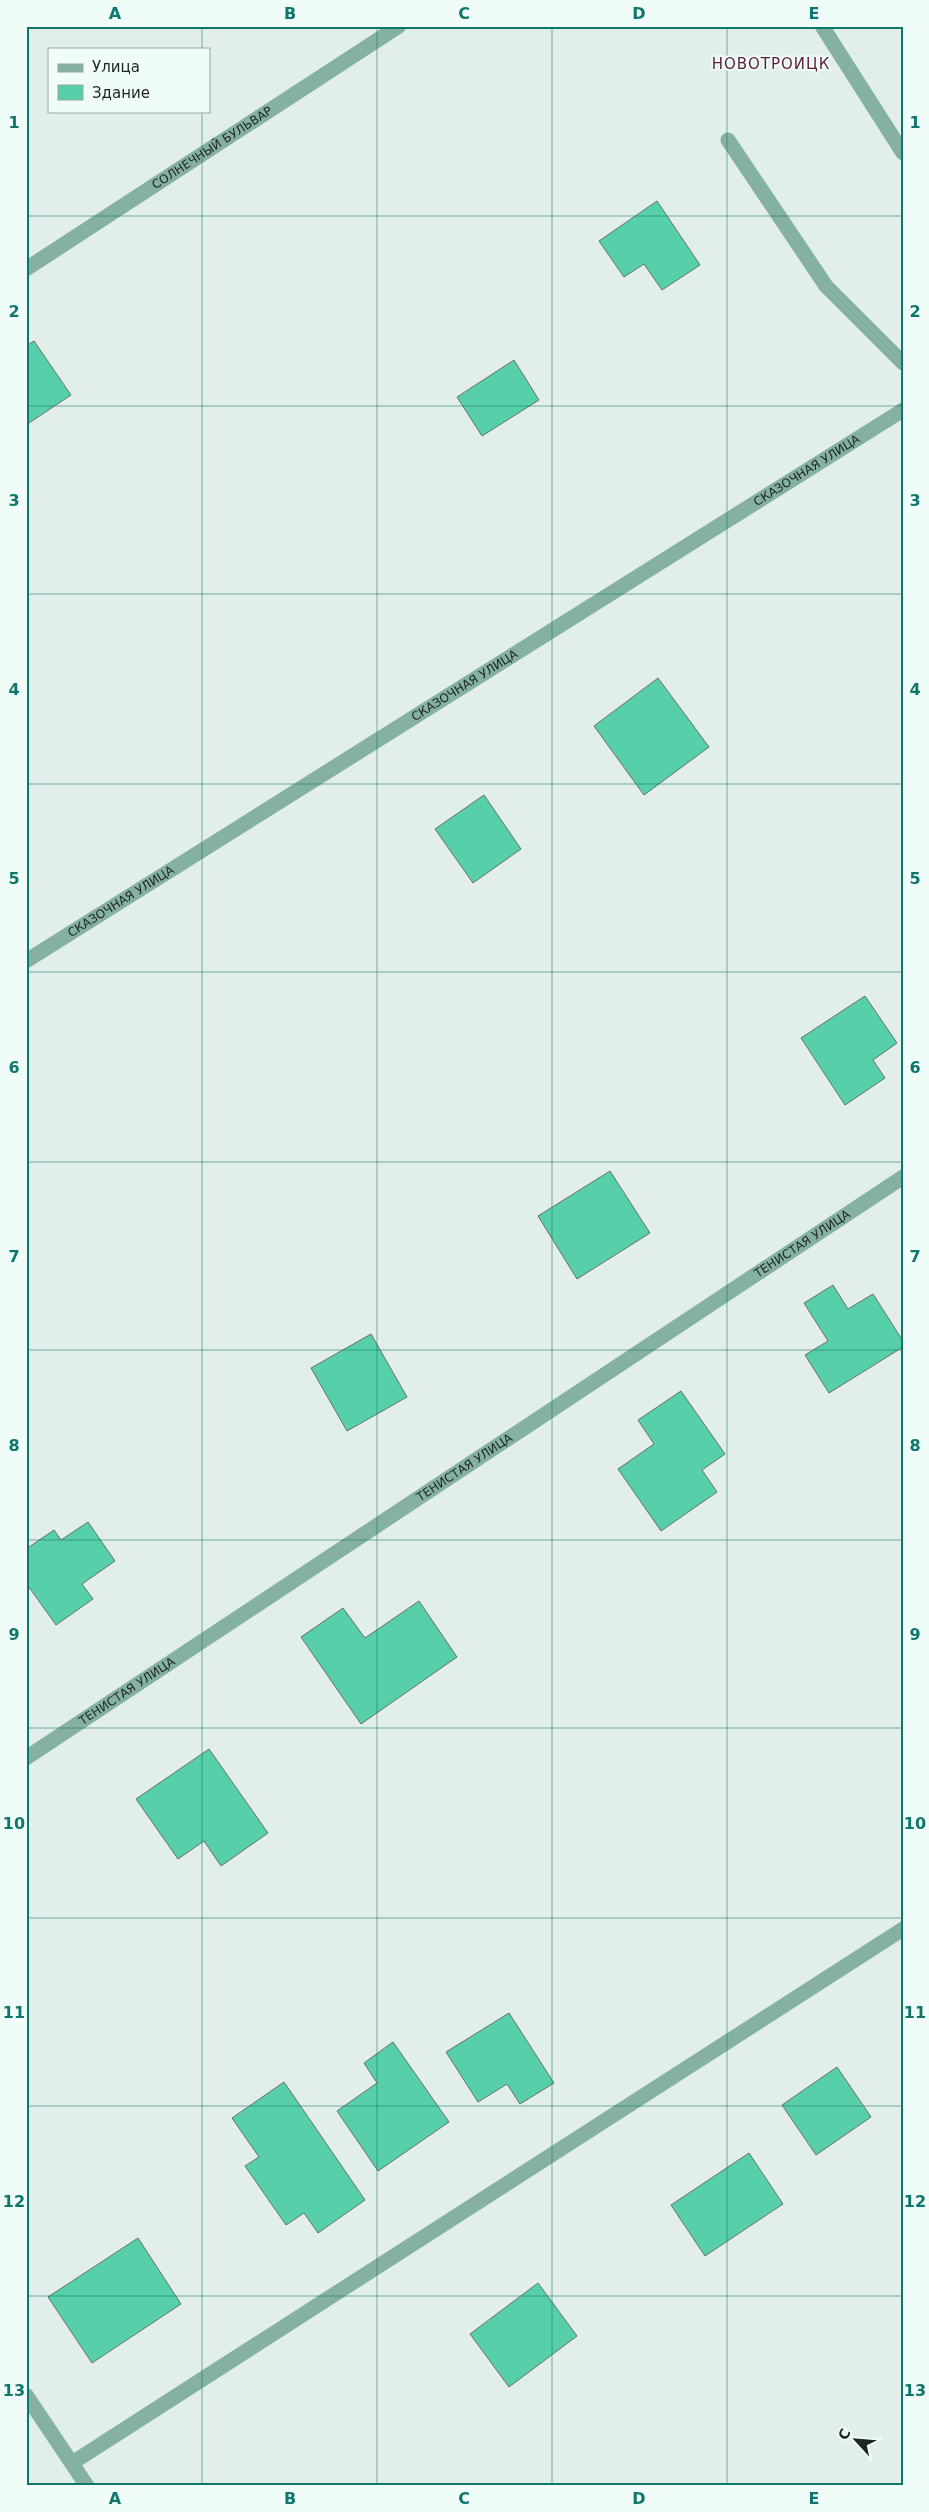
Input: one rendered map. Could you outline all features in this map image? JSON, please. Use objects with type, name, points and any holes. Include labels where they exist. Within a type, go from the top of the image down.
[{"type":"street","name":"СОЛНЕЧНЫЙ БУЛЬВАР","points":[[26,270],[399,26]]},
{"type":"street","points":[[822,26],[903,153]]},
{"type":"street","points":[[728,140],[826,286],[903,363]]},
{"type":"street","name":"СКАЗОЧНАЯ УЛИЦА","points":[[26,961],[903,410]]},
{"type":"street","name":"ТЕНИСТАЯ УЛИЦА","points":[[26,1758],[903,1177]]},
{"type":"street","points":[[72,2463],[903,1929]]},
{"type":"street","points":[[26,2395],[87,2486]]},
{"type":"building","points":[[657,201],[700,265],[662,290],[644,264],[624,277],[599,241]]},
{"type":"building","points":[[34,341],[71,395],[26,425],[26,346]]},
{"type":"building","points":[[514,360],[539,400],[482,436],[457,397]]},
{"type":"building","points":[[658,678],[709,747],[644,795],[594,726]]},
{"type":"building","points":[[484,795],[521,849],[473,883],[435,829]]},
{"type":"building","points":[[865,996],[897,1043],[873,1060],[885,1078],[845,1105],[801,1038]]},
{"type":"building","points":[[610,1171],[650,1233],[577,1279],[538,1216]]},
{"type":"building","points":[[833,1285],[848,1309],[873,1294],[903,1341],[903,1347],[829,1393],[805,1355],[828,1341],[804,1303]]},
{"type":"building","points":[[371,1334],[407,1397],[347,1431],[311,1368]]},
{"type":"building","points":[[681,1391],[725,1454],[702,1470],[717,1492],[661,1531],[618,1469],[654,1444],[638,1420]]},
{"type":"building","points":[[88,1522],[115,1561],[82,1584],[93,1599],[56,1625],[26,1583],[26,1549],[54,1530],[61,1540]]},
{"type":"building","points":[[419,1601],[457,1657],[361,1724],[301,1637],[343,1608],[365,1638]]},
{"type":"building","points":[[209,1749],[268,1833],[221,1866],[204,1841],[178,1859],[136,1799]]},
{"type":"building","points":[[509,2013],[554,2083],[520,2104],[507,2084],[478,2102],[446,2052]]},
{"type":"building","points":[[393,2042],[449,2122],[378,2171],[337,2111],[377,2083],[364,2063]]},
{"type":"building","points":[[837,2067],[871,2117],[816,2155],[782,2105]]},
{"type":"building","points":[[284,2082],[365,2200],[318,2233],[304,2213],[286,2225],[245,2166],[259,2157],[232,2118]]},
{"type":"building","points":[[749,2153],[783,2204],[705,2256],[671,2205]]},
{"type":"building","points":[[138,2238],[181,2304],[92,2363],[48,2297]]},
{"type":"building","points":[[538,2283],[577,2336],[509,2387],[470,2334]]},
{"type":"district","name":"НОВОТРОИЦК","points":[[771,64]]}]
